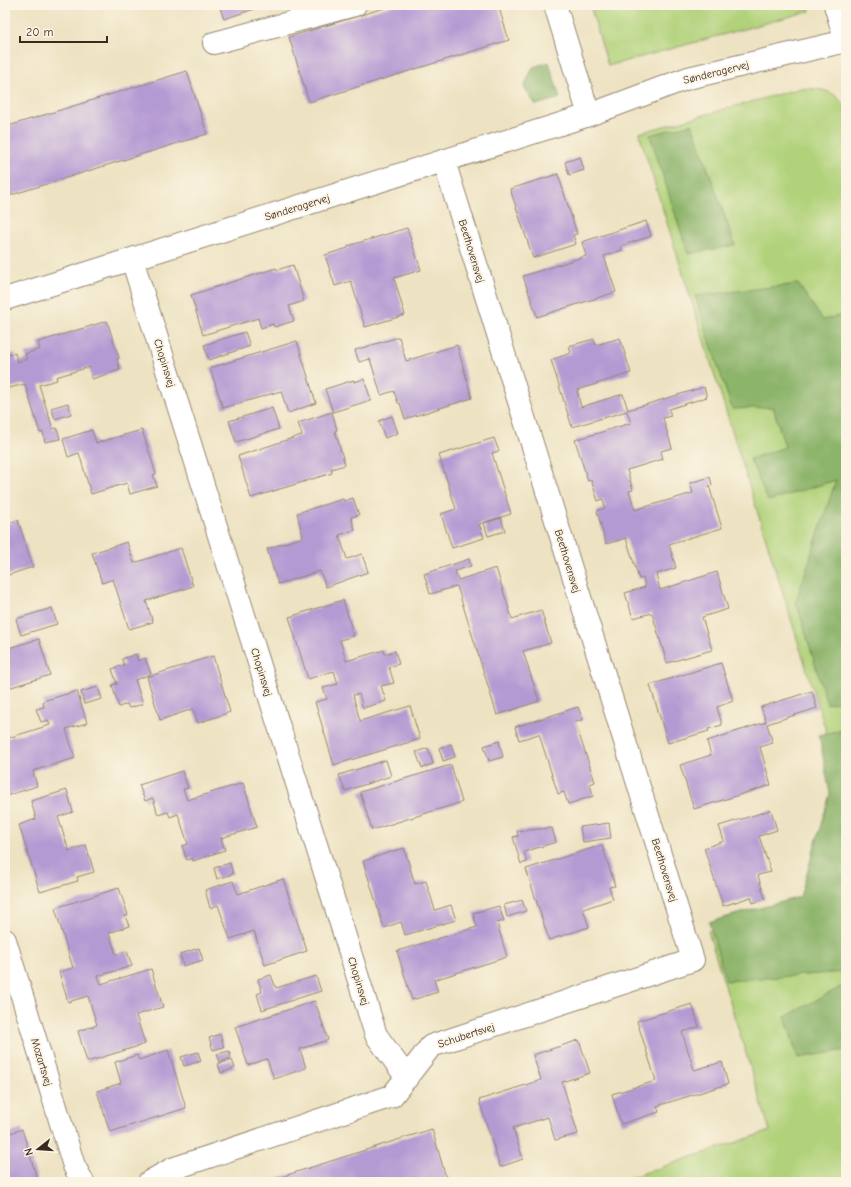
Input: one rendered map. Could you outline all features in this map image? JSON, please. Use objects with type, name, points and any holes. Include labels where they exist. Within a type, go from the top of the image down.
[{"type":"street","points":[[214,43],[355,5]]},
{"type":"street","points":[[555,5],[589,115]]},
{"type":"street","points":[[835,5],[846,41]]},
{"type":"street","name":"Sønderagervej","points":[[5,299],[589,115],[688,78],[846,41]]},
{"type":"street","name":"Beethovensvej","points":[[444,161],[693,960]]},
{"type":"street","name":"Chopinsvej","points":[[132,259],[376,1034],[407,1078]]},
{"type":"street","name":"Mozartsvej","points":[[5,940],[74,1166],[83,1182]]},
{"type":"street","name":"Schubertsvej","points":[[148,1182],[172,1168],[392,1096],[431,1046],[693,960]]},
{"type":"green space","points":[[590,5],[808,5],[810,11],[608,66]]},
{"type":"green space","points":[[549,62],[560,98],[536,105],[524,87],[533,67]]},
{"type":"green space","points":[[801,88],[821,90],[832,93],[846,108],[846,795],[639,133]]},
{"type":"green space","points":[[692,124],[735,245],[688,254],[650,135]]},
{"type":"green space","points":[[798,284],[823,320],[846,314],[846,700],[827,704],[796,601],[836,480],[768,501],[750,459],[785,447],[773,407],[732,409],[695,296]]},
{"type":"green space","points":[[846,729],[846,972],[726,981],[709,922],[800,897],[830,794],[819,735]]},
{"type":"green space","points":[[846,887],[846,1182],[617,1182],[770,1131],[708,931]]},
{"type":"green space","points":[[846,984],[846,1050],[798,1058],[785,1017]]},
{"type":"building","points":[[219,5],[266,5],[224,19]]},
{"type":"building","points":[[394,5],[498,5],[509,40],[309,102],[289,37]]},
{"type":"building","points":[[187,71],[207,134],[8,196],[5,186],[5,127]]},
{"type":"building","points":[[580,157],[584,170],[569,175],[565,162]]},
{"type":"building","points":[[558,174],[577,234],[573,235],[576,244],[533,258],[510,189]]},
{"type":"building","points":[[646,221],[651,236],[621,246],[622,250],[604,256],[616,292],[537,317],[523,276],[586,256],[582,242]]},
{"type":"building","points":[[407,228],[421,270],[394,278],[405,315],[365,327],[351,281],[335,286],[325,255],[348,248],[348,246]]},
{"type":"building","points":[[293,265],[304,301],[289,306],[294,321],[274,327],[273,324],[261,328],[258,318],[203,335],[191,295],[276,268],[277,270]]},
{"type":"building","points":[[107,321],[119,358],[117,359],[120,370],[92,379],[89,367],[56,377],[57,380],[39,385],[53,429],[57,428],[60,439],[45,442],[43,432],[40,433],[25,384],[9,388],[5,377],[5,356],[15,353],[17,362],[27,359],[25,354],[40,349],[38,342]]},
{"type":"building","points":[[245,332],[250,346],[209,360],[204,345]]},
{"type":"building","points":[[399,337],[406,361],[457,345],[472,398],[405,419],[394,391],[381,395],[370,359],[359,362],[355,350]]},
{"type":"building","points":[[620,338],[631,373],[577,390],[581,407],[623,394],[628,410],[704,387],[707,397],[669,409],[671,416],[663,418],[672,448],[661,451],[663,459],[627,470],[633,490],[629,491],[635,510],[693,493],[690,483],[710,477],[712,485],[709,486],[722,528],[669,544],[676,568],[656,574],[660,590],[717,572],[728,609],[702,617],[712,650],[667,663],[652,613],[633,618],[625,593],[645,587],[643,578],[639,579],[626,538],[606,544],[597,511],[605,508],[603,499],[598,501],[591,480],[588,481],[575,440],[631,423],[627,411],[572,427],[551,360],[571,353],[569,346],[594,339],[596,345]]},
{"type":"building","points":[[297,341],[316,403],[288,413],[281,391],[223,408],[210,368]]},
{"type":"building","points":[[364,379],[371,400],[333,412],[325,389],[354,380],[354,382]]},
{"type":"building","points":[[68,403],[71,414],[55,419],[51,408]]},
{"type":"building","points":[[272,408],[279,429],[236,442],[229,421]]},
{"type":"building","points":[[332,412],[337,430],[335,431],[345,465],[331,469],[332,473],[251,498],[238,456],[302,435],[298,423]]},
{"type":"building","points":[[392,416],[398,433],[385,438],[379,421]]},
{"type":"building","points":[[92,430],[96,443],[142,430],[156,474],[153,475],[157,486],[130,494],[127,483],[91,494],[79,453],[68,457],[63,439]]},
{"type":"building","points":[[494,438],[499,451],[492,453],[511,514],[479,524],[484,538],[452,548],[441,514],[456,509],[439,455]]},
{"type":"building","points":[[353,498],[359,515],[351,517],[355,530],[339,535],[347,559],[362,554],[368,572],[326,587],[320,571],[278,584],[267,549],[303,537],[297,513],[343,499],[344,501]]},
{"type":"building","points":[[501,518],[505,531],[488,536],[484,523]]},
{"type":"building","points":[[18,520],[33,567],[5,576],[5,524]]},
{"type":"building","points":[[127,542],[134,563],[181,548],[193,586],[146,601],[153,622],[129,629],[113,579],[102,583],[92,553]]},
{"type":"building","points":[[469,559],[471,566],[455,571],[458,580],[496,568],[512,619],[541,610],[551,643],[523,651],[539,701],[497,715],[457,586],[430,594],[424,574]]},
{"type":"building","points":[[343,600],[354,636],[340,640],[346,661],[384,650],[385,654],[395,651],[399,664],[389,667],[394,683],[381,686],[386,701],[363,708],[359,694],[353,695],[360,721],[410,706],[420,739],[334,765],[315,702],[327,699],[323,688],[338,684],[334,671],[308,679],[289,617]]},
{"type":"building","points":[[52,608],[57,624],[21,635],[16,619]]},
{"type":"building","points":[[39,639],[50,675],[5,689],[5,649]]},
{"type":"building","points":[[136,654],[138,661],[145,658],[151,674],[135,680],[143,704],[129,708],[127,704],[119,707],[112,685],[117,684],[112,669],[124,665],[122,659]]},
{"type":"building","points":[[213,656],[230,712],[198,723],[193,709],[160,720],[147,677]]},
{"type":"building","points":[[721,663],[733,701],[717,707],[722,725],[708,729],[709,731],[668,743],[650,685]]},
{"type":"building","points":[[98,687],[102,699],[84,704],[81,692]]},
{"type":"building","points":[[77,691],[87,723],[66,729],[75,758],[33,771],[37,786],[6,796],[5,739],[50,725],[48,720],[41,722],[36,709],[44,707],[43,701]]},
{"type":"building","points":[[812,691],[817,708],[767,724],[773,743],[760,747],[771,785],[694,809],[680,765],[711,755],[707,741],[766,722],[761,707]]},
{"type":"building","points":[[578,707],[583,720],[575,722],[595,782],[590,784],[593,796],[568,804],[564,792],[558,794],[539,734],[519,740],[515,727]]},
{"type":"building","points":[[499,741],[503,757],[489,761],[484,746]]},
{"type":"building","points":[[451,744],[455,757],[443,761],[439,748]]},
{"type":"building","points":[[428,748],[433,764],[422,768],[416,752]]},
{"type":"building","points":[[386,760],[391,776],[345,791],[339,775]]},
{"type":"building","points":[[451,765],[462,802],[372,830],[360,792]]},
{"type":"building","points":[[182,771],[188,788],[183,789],[187,800],[243,783],[257,827],[221,838],[225,850],[193,861],[192,858],[187,860],[182,846],[188,844],[178,814],[170,817],[168,812],[158,815],[153,798],[145,801],[139,785]]},
{"type":"building","points":[[67,790],[73,812],[58,817],[69,851],[86,845],[94,872],[77,877],[78,881],[40,892],[19,825],[36,819],[31,801]]},
{"type":"building","points":[[771,810],[777,830],[759,836],[771,872],[758,875],[765,899],[753,903],[751,897],[723,906],[704,848],[724,841],[719,826]]},
{"type":"building","points":[[609,823],[611,838],[583,842],[580,827]]},
{"type":"building","points":[[552,828],[556,842],[524,852],[527,862],[521,864],[513,837],[518,836],[517,831]]},
{"type":"building","points":[[602,845],[615,886],[609,887],[613,899],[583,909],[589,927],[549,940],[526,869]]},
{"type":"building","points":[[404,848],[415,884],[426,881],[435,910],[451,905],[456,920],[405,935],[401,922],[384,928],[363,861]]},
{"type":"building","points":[[230,863],[233,874],[217,879],[214,868]]},
{"type":"building","points":[[283,879],[307,951],[265,965],[254,931],[230,939],[218,905],[210,908],[205,890],[233,881],[238,894]]},
{"type":"building","points":[[119,888],[128,915],[125,916],[129,926],[109,933],[116,954],[127,951],[132,966],[98,976],[101,984],[151,969],[163,1007],[136,1015],[145,1044],[87,1062],[78,1031],[97,1025],[88,996],[68,1002],[59,972],[73,968],[55,908]]},
{"type":"building","points":[[522,900],[526,911],[507,917],[504,905]]},
{"type":"building","points":[[499,906],[504,921],[497,923],[507,957],[434,980],[438,992],[412,1000],[397,951],[477,927],[473,913]]},
{"type":"building","points":[[199,948],[203,960],[183,966],[180,954]]},
{"type":"building","points":[[271,975],[276,988],[316,976],[321,991],[262,1010],[257,994],[262,992],[258,979]]},
{"type":"building","points":[[315,1001],[328,1040],[300,1049],[306,1068],[274,1079],[267,1059],[248,1065],[235,1027]]},
{"type":"building","points":[[692,1004],[699,1027],[682,1032],[694,1070],[722,1062],[728,1084],[657,1106],[659,1112],[621,1124],[612,1094],[656,1081],[637,1021]]},
{"type":"building","points":[[220,1034],[224,1047],[213,1050],[209,1038]]},
{"type":"building","points":[[579,1040],[590,1073],[562,1082],[578,1134],[555,1140],[548,1117],[513,1128],[523,1159],[500,1167],[479,1100],[541,1080],[533,1055]]},
{"type":"building","points":[[168,1050],[186,1108],[110,1132],[97,1091],[121,1083],[115,1062],[137,1055],[139,1060]]},
{"type":"building","points":[[229,1051],[231,1058],[220,1062],[217,1054]]},
{"type":"building","points":[[198,1052],[201,1061],[184,1066],[181,1057]]},
{"type":"building","points":[[232,1060],[235,1068],[221,1073],[218,1064]]},
{"type":"building","points":[[22,1129],[38,1182],[5,1182],[5,1135]]},
{"type":"building","points":[[432,1129],[447,1181],[265,1182]]}]
